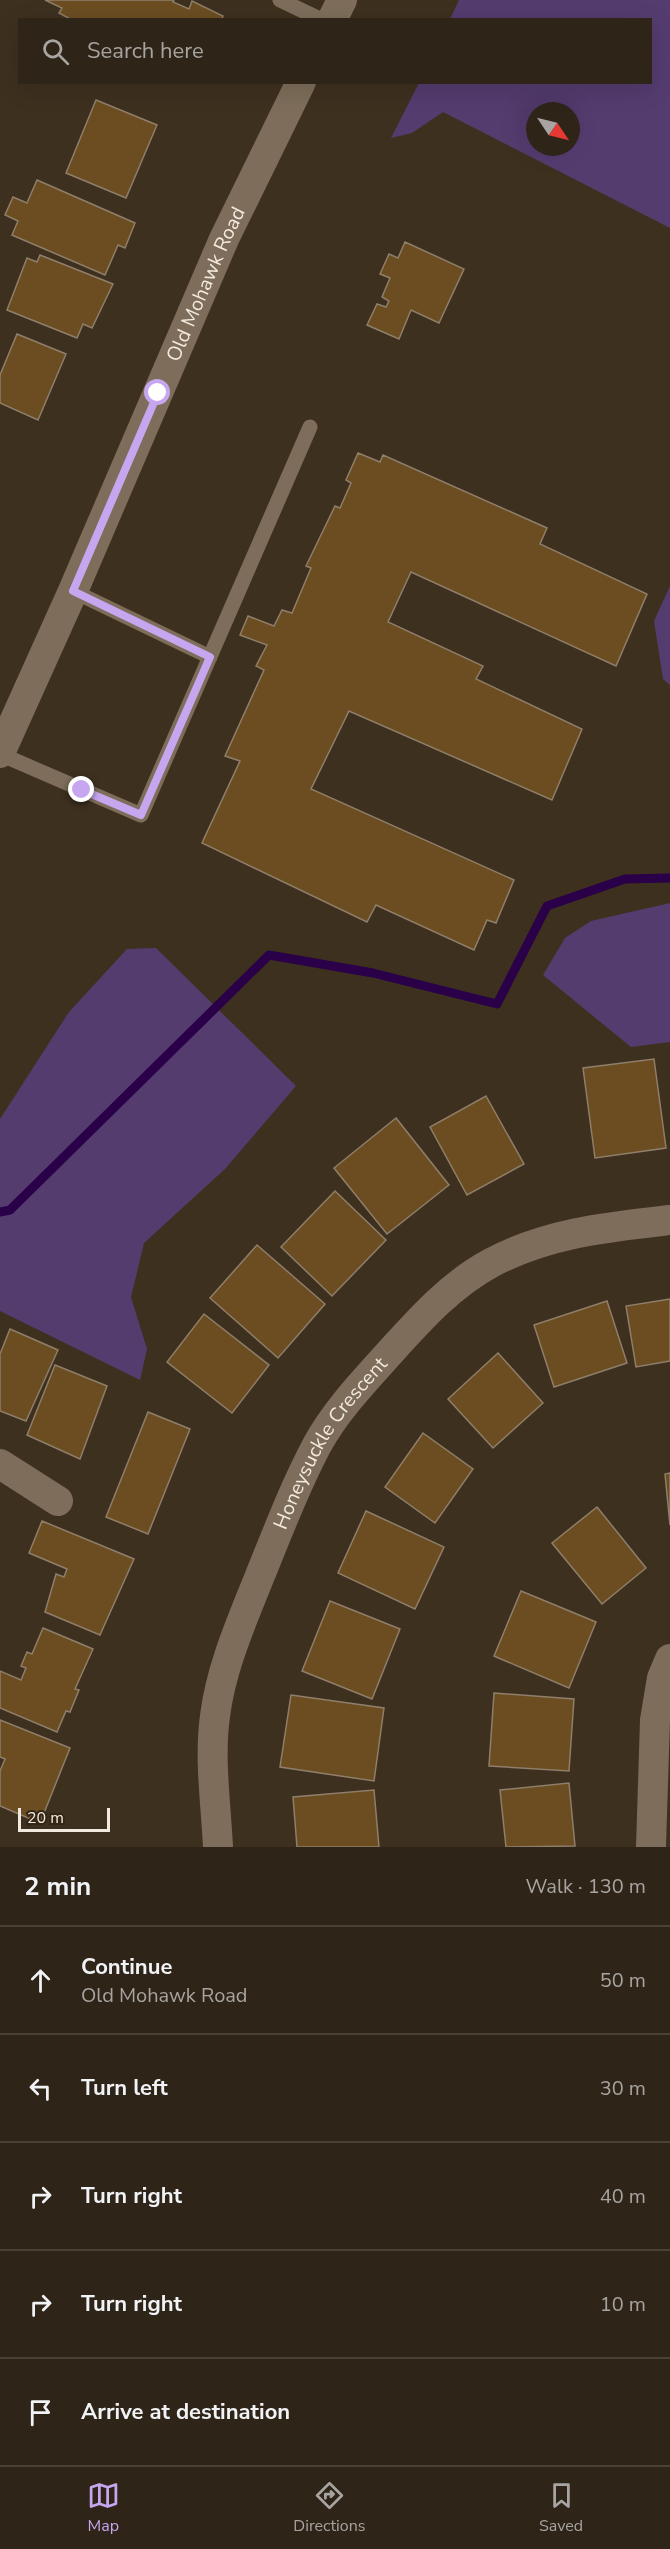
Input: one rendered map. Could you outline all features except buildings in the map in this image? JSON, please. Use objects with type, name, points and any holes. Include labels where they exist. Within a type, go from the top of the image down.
[{"type":"street","points":[[333,18],[342,0]]},
{"type":"street","name":"Old Mohawk Road","points":[[0,754],[73,591],[224,239],[300,84]]},
{"type":"street","name":"Honeysuckle Crescent","points":[[218,1847],[213,1742],[222,1678],[240,1625],[298,1483],[318,1443],[342,1409],[371,1372],[435,1304],[490,1263],[533,1244],[570,1233],[670,1220]]},
{"type":"street","points":[[0,1464],[58,1501]]},
{"type":"street","points":[[651,1847],[655,1720],[662,1678],[670,1659]]},
{"type":"lane","points":[[280,0],[318,18]]},
{"type":"lane","points":[[0,754],[141,815],[310,426]]},
{"type":"lane","points":[[73,591],[210,657]]},
{"type":"shaded area","points":[[459,0],[670,0],[670,228],[529,156],[580,156],[580,102],[526,102],[526,154],[443,112],[412,133],[391,138],[418,84],[652,84],[652,18],[450,18]]},
{"type":"shaded area","points":[[670,586],[670,685],[663,679],[654,621]]},
{"type":"shaded area","points":[[670,903],[670,1042],[631,1047],[543,975],[565,938],[591,921]]},
{"type":"shaded area","points":[[156,948],[296,1086],[225,1169],[144,1243],[131,1297],[147,1349],[140,1380],[0,1311],[0,1119],[69,1012],[127,949]]},
{"type":"waterway","points":[[0,1212],[10,1210],[269,955],[373,973],[497,1004],[547,906],[625,879],[670,878]]},
{"type":"route","points":[[82,790],[141,815],[210,657],[73,591],[158,393]]}]
